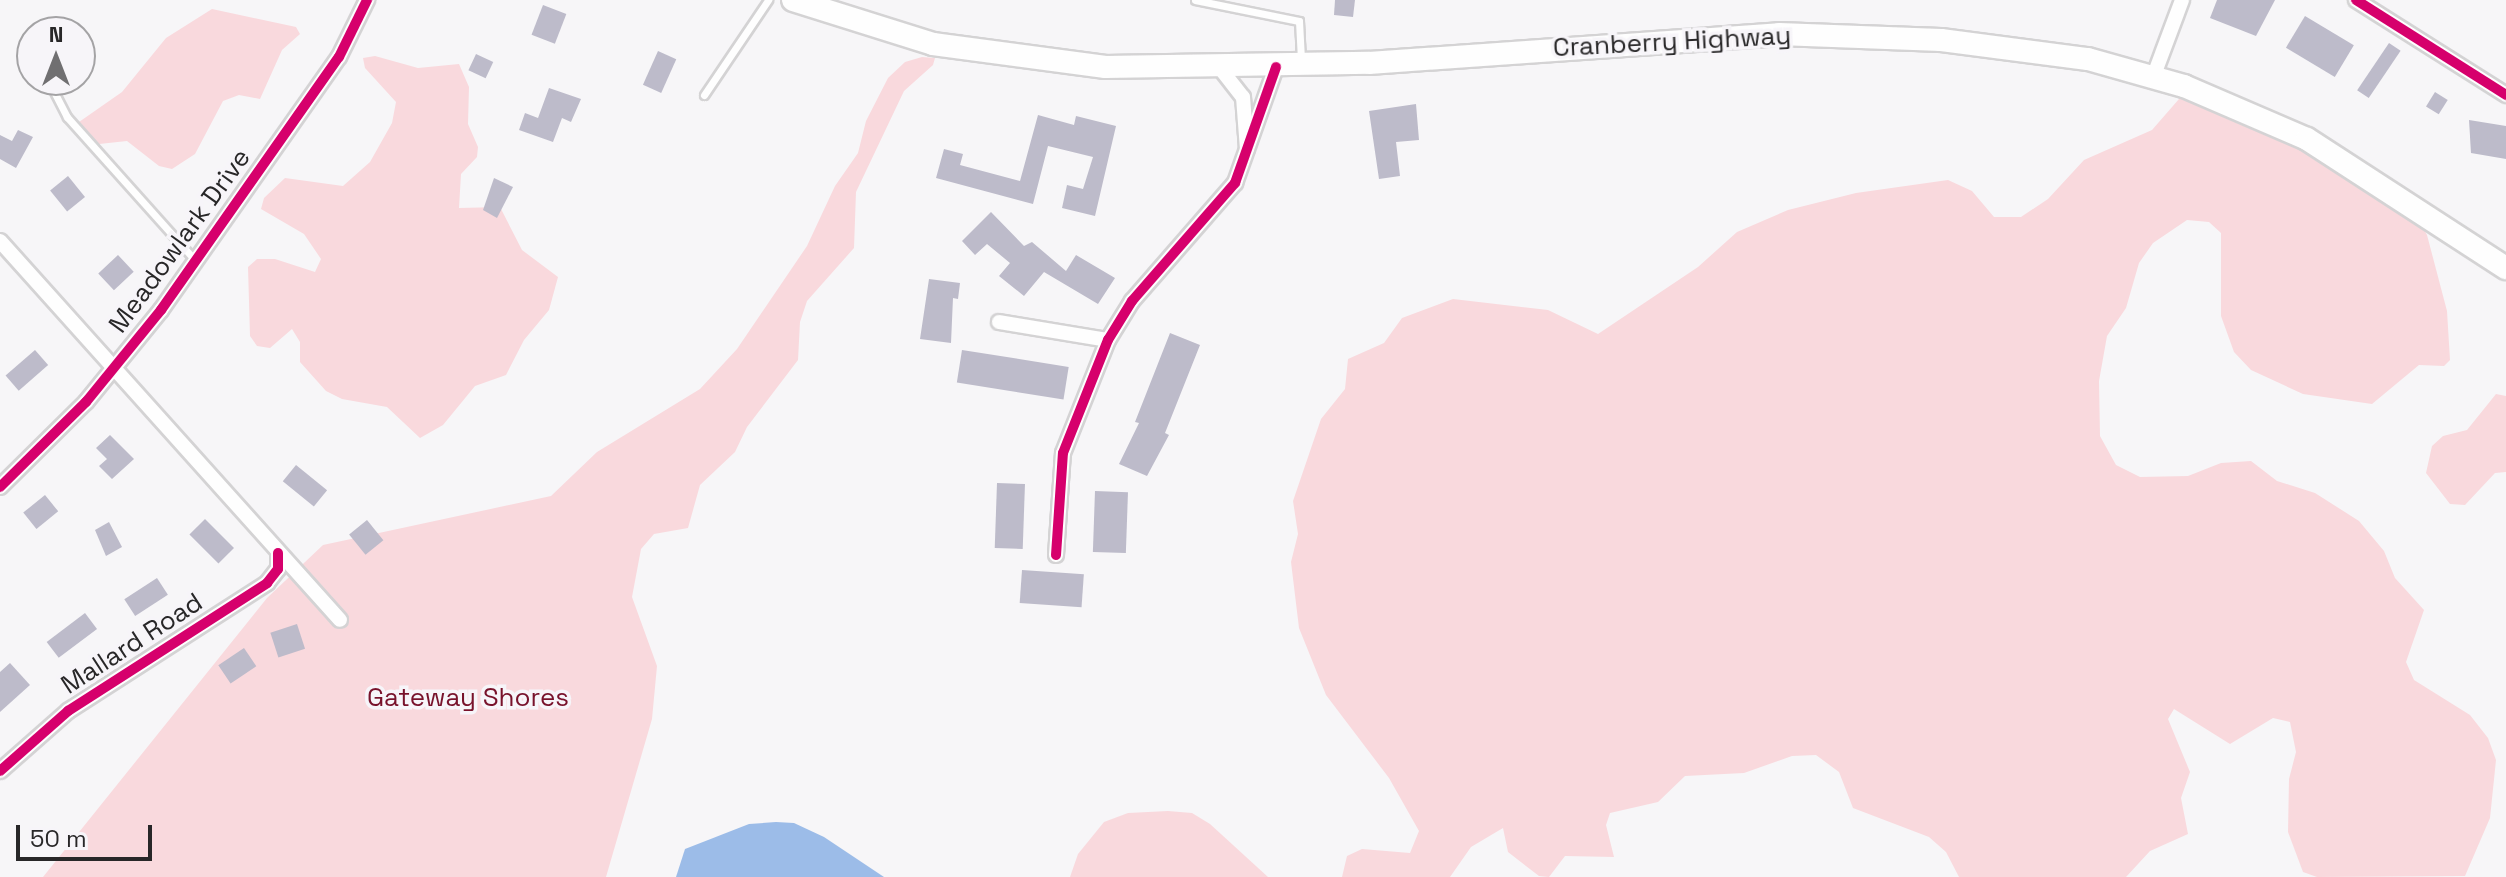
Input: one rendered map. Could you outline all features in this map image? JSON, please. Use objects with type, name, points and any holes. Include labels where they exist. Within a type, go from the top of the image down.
[{"type":"main road","name":"Cranberry Highway","points":[[793,0],[891,33],[984,53],[1105,67],[1301,66],[1696,37],[1815,34],[1967,42],[2088,59],[2154,75],[2307,139],[2506,268]]},
{"type":"street","name":"Meadowlark Drive","points":[[0,487],[113,370],[339,57],[367,0]]},
{"type":"street","points":[[2154,75],[2182,0]]},
{"type":"street","points":[[2356,0],[2506,95]]},
{"type":"street","points":[[1056,555],[1063,453],[1108,340],[1140,291],[1235,183],[1276,67]]},
{"type":"street","points":[[1220,68],[1243,97],[1247,154]]},
{"type":"street","points":[[0,241],[340,620]]},
{"type":"street","points":[[999,322],[1108,340]]},
{"type":"street","name":"Mallard Road","points":[[0,771],[68,711],[267,583],[278,569],[278,553]]},
{"type":"lane","points":[[704,95],[768,0]]},
{"type":"lane","points":[[1195,0],[1299,21],[1301,66]]},
{"type":"lane","points":[[56,96],[67,117],[195,260]]},
{"type":"green space","points":[[212,9],[296,27],[300,34],[282,50],[260,99],[239,95],[223,101],[195,154],[172,169],[159,166],[127,141],[90,145],[77,135],[79,122],[122,92],[166,38]]},
{"type":"green space","points":[[375,56],[418,68],[459,64],[469,87],[468,124],[478,147],[477,157],[461,174],[459,208],[500,207],[522,250],[558,277],[549,310],[524,340],[506,375],[475,386],[443,425],[420,438],[387,407],[342,399],[326,391],[300,362],[300,342],[292,329],[270,348],[257,346],[250,336],[248,267],[257,259],[275,259],[315,272],[321,259],[304,234],[261,209],[264,198],[285,178],[343,186],[370,162],[392,123],[396,102],[365,68],[363,58]]},
{"type":"green space","name":"Gateway Shores","points":[[922,57],[935,58],[933,65],[904,91],[856,192],[854,248],[807,301],[800,322],[798,360],[747,427],[735,452],[700,485],[688,528],[654,534],[641,549],[632,597],[657,666],[652,719],[606,877],[43,877],[267,598],[323,545],[551,496],[597,452],[700,389],[737,349],[807,246],[835,186],[858,153],[866,121],[888,78],[905,62]]},
{"type":"green space","points":[[2202,94],[2307,144],[2413,210],[2427,235],[2447,311],[2450,360],[2444,366],[2419,365],[2372,404],[2303,394],[2251,370],[2234,352],[2221,316],[2221,233],[2209,222],[2187,220],[2153,243],[2139,263],[2126,308],[2107,336],[2099,381],[2100,436],[2116,465],[2140,477],[2188,476],[2221,463],[2251,461],[2277,481],[2315,493],[2359,521],[2384,551],[2395,578],[2424,610],[2406,662],[2414,680],[2470,715],[2488,738],[2496,760],[2490,818],[2465,876],[2317,877],[2303,872],[2288,832],[2289,779],[2296,752],[2290,722],[2273,718],[2230,744],[2174,709],[2168,719],[2190,772],[2181,798],[2188,834],[2150,851],[2126,877],[1959,877],[1946,852],[1929,837],[1853,808],[1839,772],[1816,755],[1792,756],[1744,773],[1685,776],[1658,802],[1610,813],[1606,825],[1614,857],[1565,856],[1549,877],[1539,876],[1508,852],[1503,828],[1471,847],[1450,877],[1342,877],[1347,856],[1362,849],[1410,853],[1419,831],[1389,778],[1326,695],[1299,628],[1291,562],[1298,534],[1293,501],[1321,419],[1345,389],[1348,359],[1384,343],[1402,318],[1453,299],[1548,310],[1598,334],[1698,267],[1737,232],[1788,210],[1856,193],[1948,180],[1972,191],[1994,217],[2021,217],[2048,199],[2084,160],[2152,130],[2179,99]]},
{"type":"green space","points":[[2496,394],[2506,396],[2506,472],[2495,473],[2465,505],[2450,504],[2426,473],[2432,446],[2443,436],[2467,430]]},
{"type":"green space","points":[[1128,813],[1192,813],[1210,824],[1268,877],[1070,877],[1078,854],[1104,822]]},
{"type":"water","points":[[794,823],[824,837],[884,877],[676,877],[685,849],[749,824]]},
{"type":"building","points":[[1335,0],[1355,0],[1353,17],[1334,15]]},
{"type":"building","points":[[2217,0],[2275,0],[2256,36],[2210,18]]},
{"type":"building","points":[[543,5],[566,14],[555,44],[532,35]]},
{"type":"building","points":[[2305,16],[2354,45],[2335,77],[2286,48]]},
{"type":"building","points":[[2389,43],[2401,51],[2369,98],[2357,90]]},
{"type":"building","points":[[658,51],[676,59],[661,93],[643,85]]},
{"type":"building","points":[[476,54],[493,62],[486,78],[468,70]]},
{"type":"building","points":[[549,88],[581,99],[571,122],[562,118],[553,142],[519,130],[525,113],[538,118]]},
{"type":"building","points":[[2435,92],[2448,100],[2439,114],[2426,106]]},
{"type":"building","points":[[1416,104],[1419,140],[1396,142],[1400,176],[1379,179],[1369,111]]},
{"type":"building","points":[[1038,115],[1074,125],[1076,116],[1116,126],[1095,216],[1062,208],[1067,185],[1083,189],[1093,157],[1048,146],[1033,204],[936,178],[944,149],[963,154],[960,165],[1020,181]]},
{"type":"building","points":[[2469,120],[2506,126],[2506,159],[2471,153]]},
{"type":"building","points":[[18,130],[33,137],[16,168],[0,159],[0,135],[12,141]]},
{"type":"building","points":[[68,176],[85,197],[67,211],[50,190]]},
{"type":"building","points":[[494,178],[513,187],[497,218],[483,210]]},
{"type":"building","points":[[991,212],[1024,246],[1032,242],[1066,271],[1076,255],[1115,278],[1098,304],[1044,272],[1024,296],[999,276],[1010,263],[987,244],[975,255],[962,241]]},
{"type":"building","points":[[118,255],[134,272],[114,290],[98,273]]},
{"type":"building","points":[[929,279],[960,283],[958,299],[953,298],[951,343],[920,339]]},
{"type":"building","points":[[1170,333],[1200,345],[1165,433],[1169,435],[1147,476],[1119,464],[1139,423],[1135,422]]},
{"type":"building","points":[[35,350],[48,365],[19,391],[6,376]]},
{"type":"building","points":[[962,350],[1069,367],[1064,399],[957,383]]},
{"type":"building","points":[[110,435],[134,459],[112,479],[99,466],[107,459],[96,448]]},
{"type":"building","points":[[296,465],[327,490],[314,506],[283,481]]},
{"type":"building","points":[[997,483],[1025,484],[1023,549],[995,548]]},
{"type":"building","points":[[1095,491],[1128,492],[1126,553],[1093,552]]},
{"type":"building","points":[[45,495],[58,511],[36,529],[23,513]]},
{"type":"building","points":[[205,519],[234,548],[218,564],[189,535]]},
{"type":"building","points":[[367,520],[383,540],[365,555],[349,534]]},
{"type":"building","points":[[109,522],[122,547],[106,556],[95,530]]},
{"type":"building","points":[[1022,570],[1084,574],[1082,607],[1020,603]]},
{"type":"building","points":[[157,578],[168,595],[135,616],[124,599]]},
{"type":"building","points":[[85,613],[97,629],[59,658],[47,642]]},
{"type":"building","points":[[297,624],[305,649],[278,657],[270,633]]},
{"type":"building","points":[[244,648],[256,666],[231,684],[218,665]]},
{"type":"building","points":[[10,663],[30,685],[0,712],[0,672]]},
{"type":"cycle path","points":[[0,487],[86,402],[161,310],[339,57],[367,0]]},
{"type":"cycle path","points":[[2356,0],[2506,95]]},
{"type":"cycle path","points":[[1056,555],[1063,453],[1108,340],[1132,301],[1235,183],[1276,67]]},
{"type":"cycle path","points":[[0,771],[68,711],[267,583],[278,569],[278,553]]}]
